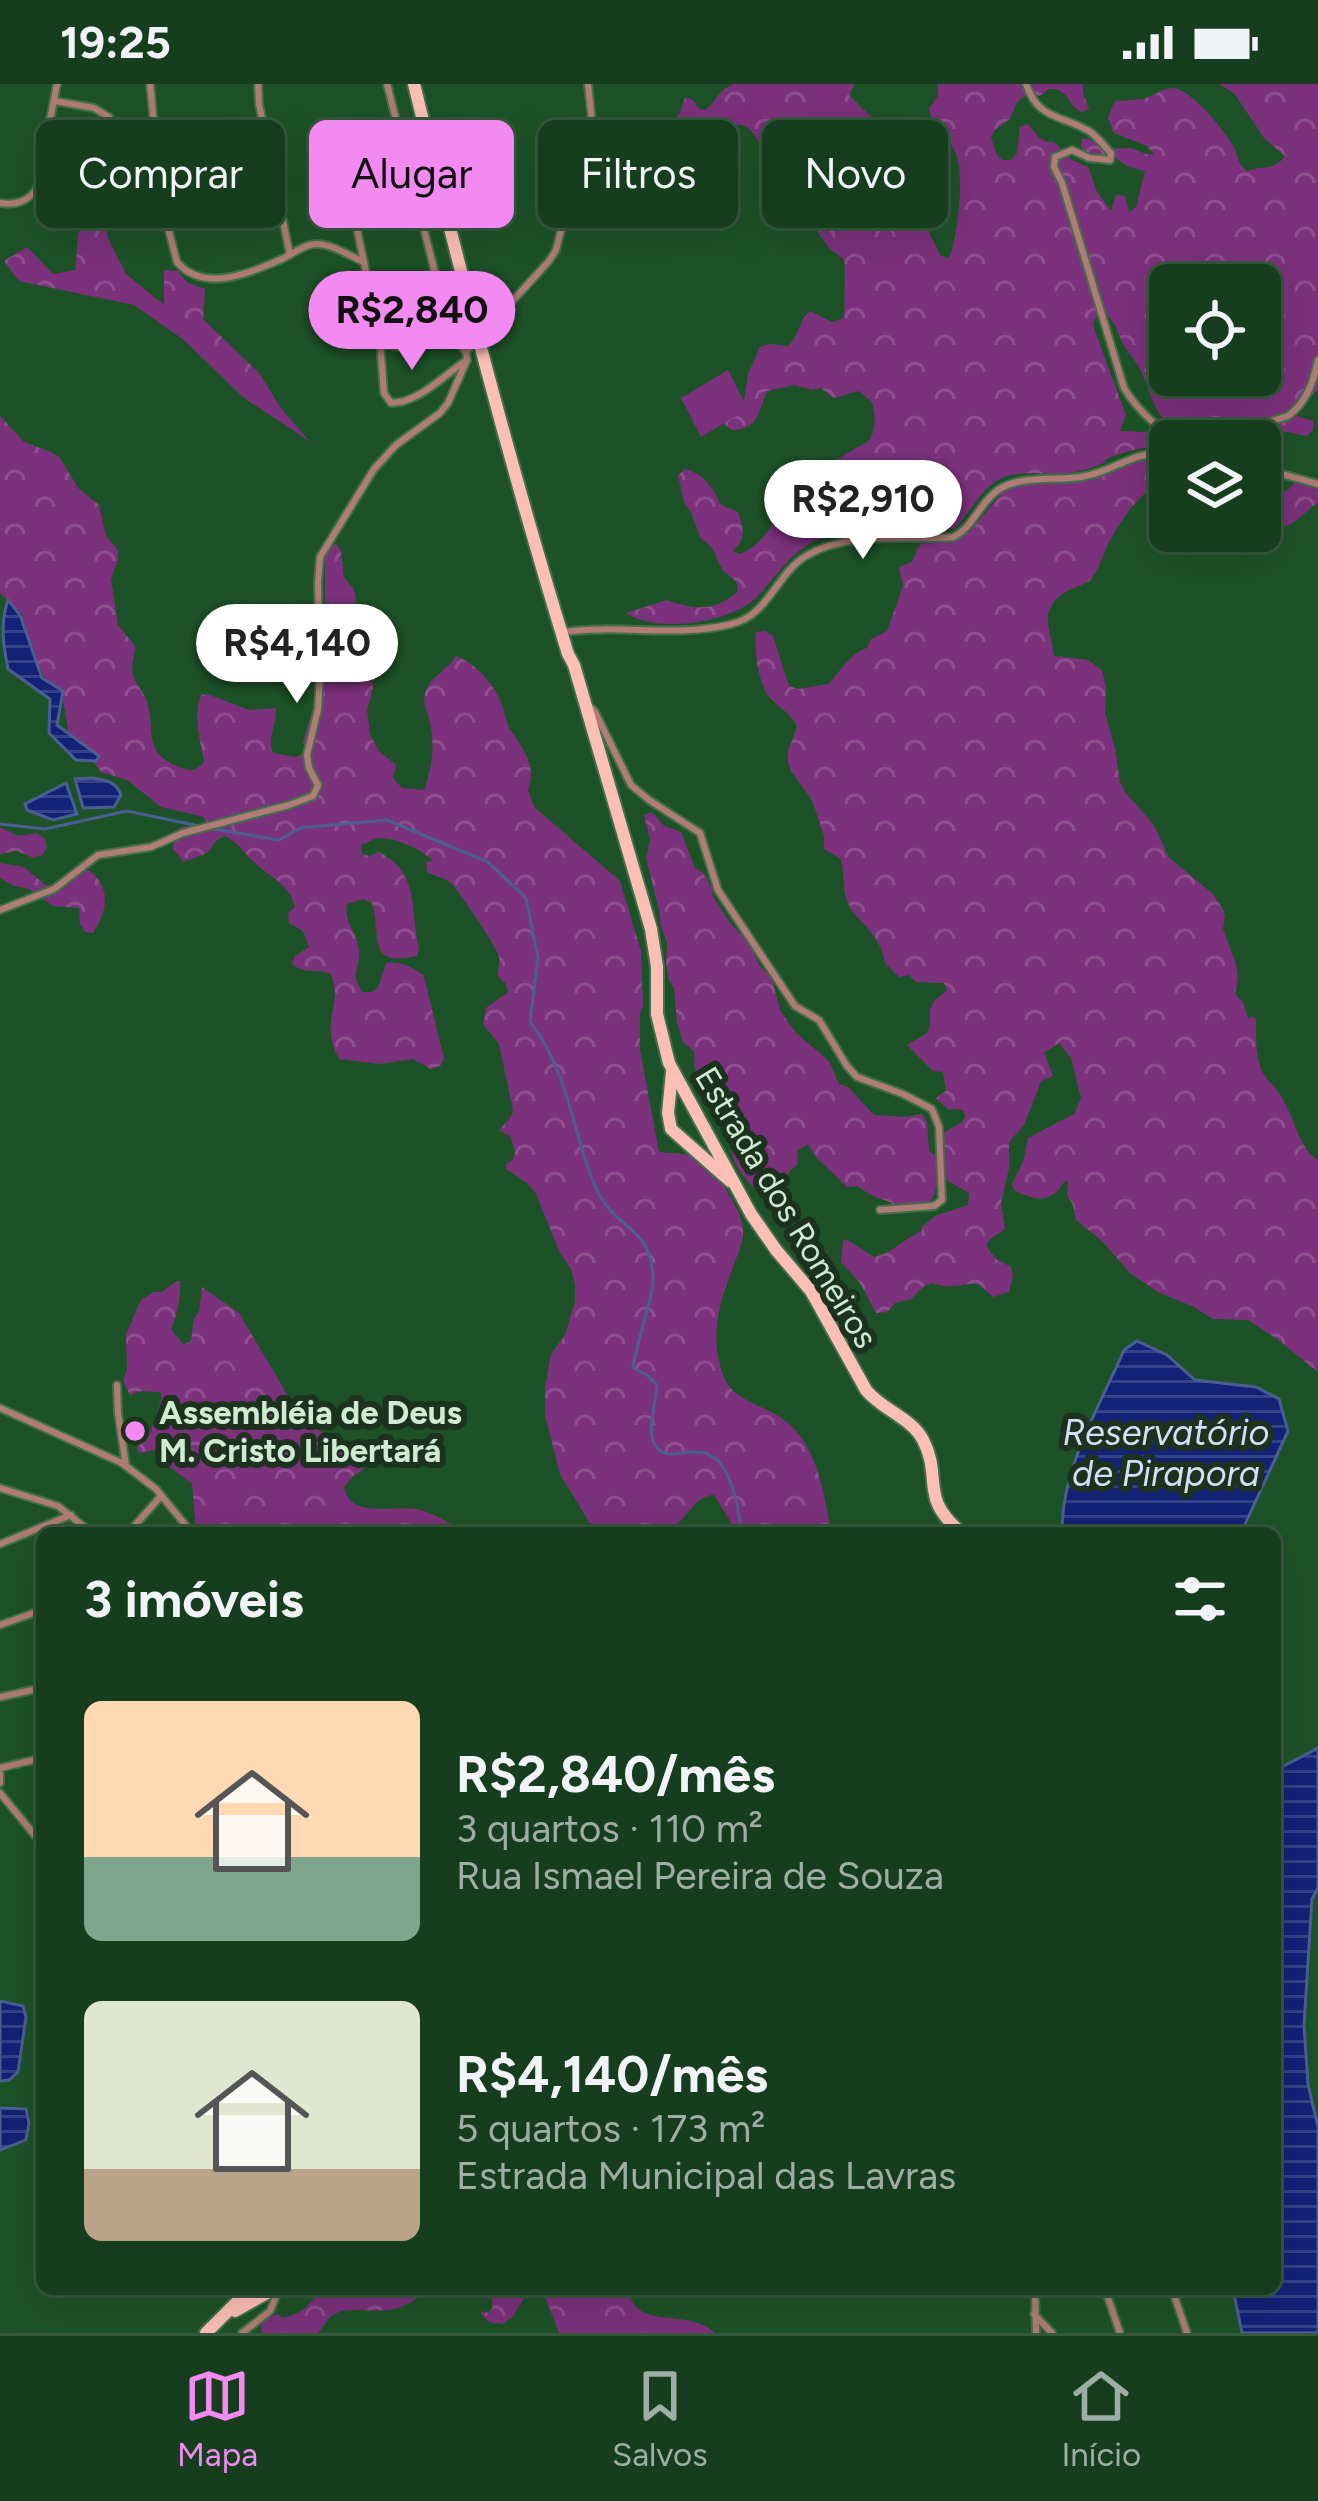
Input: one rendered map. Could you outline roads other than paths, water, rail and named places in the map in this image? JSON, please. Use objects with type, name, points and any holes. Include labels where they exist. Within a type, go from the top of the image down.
[{"type":"main road","name":"Estrada dos Romeiros","points":[[414,84],[478,339],[536,544],[547,563],[574,651],[574,665],[651,929],[660,1035],[672,1069],[735,1186],[765,1235],[820,1305],[866,1390],[922,1437],[934,1496],[956,1527]]},
{"type":"main road","points":[[672,1069],[669,1121],[676,1135],[735,1186]]},
{"type":"main road","points":[[684,1142],[685,1126],[701,1123]]},
{"type":"main road","points":[[206,2333],[250,2296]]},
{"type":"street","points":[[0,203],[25,200],[38,188],[57,84]]},
{"type":"street","points":[[150,84],[154,120]]},
{"type":"street","points":[[258,84],[262,120]]},
{"type":"street","points":[[387,84],[452,335],[466,356]]},
{"type":"street","points":[[0,910],[54,889],[98,855],[151,847],[314,796],[318,785],[307,755],[318,709],[320,557],[374,469],[396,445],[440,413],[478,339],[556,250],[592,122],[588,84]]},
{"type":"street","points":[[1026,84],[1039,108],[1090,132],[1111,153],[1110,160],[1072,150],[1055,157],[1054,167],[1124,388],[1152,420]]},
{"type":"street","points":[[55,101],[94,108],[111,120]]},
{"type":"street","points":[[168,228],[177,262],[186,271],[217,279],[236,276],[316,243],[364,262]]},
{"type":"street","points":[[284,228],[290,255]]},
{"type":"street","points":[[357,228],[379,339],[384,393],[391,403],[413,398],[466,356]]},
{"type":"street","points":[[379,339],[394,347],[452,335]]},
{"type":"street","points":[[1275,420],[1288,416],[1307,395],[1318,360]]},
{"type":"street","points":[[565,632],[601,627],[670,632],[734,624],[766,602],[801,559],[826,547],[879,539],[953,537],[961,534],[1003,486],[1086,477],[1149,454]]},
{"type":"street","points":[[1281,472],[1318,484]]},
{"type":"street","points":[[586,703],[631,785],[700,833],[718,890],[795,1006],[819,1020],[856,1077],[923,1103],[937,1117],[942,1200],[934,1206],[880,1210]]},
{"type":"street","points":[[117,1385],[126,1466]]},
{"type":"street","points":[[0,1408],[126,1466],[187,1527]]},
{"type":"street","points":[[0,1488],[58,1506],[85,1527]]},
{"type":"street","points":[[133,1527],[160,1496]]},
{"type":"street","points":[[42,1527],[71,1515]]},
{"type":"street","points":[[79,1522],[80,1527]]},
{"type":"street","points":[[0,1544],[36,1529]]},
{"type":"street","points":[[0,1625],[36,1612]]},
{"type":"street","points":[[0,1697],[36,1689]]},
{"type":"street","points":[[2,1774],[36,1760]]},
{"type":"street","points":[[0,1793],[36,1837]]},
{"type":"street","points":[[242,2333],[265,2316],[276,2295]]},
{"type":"street","points":[[1035,2295],[1036,2333]]},
{"type":"street","points":[[1107,2295],[1120,2333]]},
{"type":"street","points":[[1174,2295],[1186,2333]]},
{"type":"street","points":[[250,2296],[265,2306],[265,2316]]},
{"type":"street","points":[[1034,2314],[1052,2333]]},
{"type":"water","points":[[8,600],[20,615],[42,678],[63,691],[57,725],[99,756],[96,761],[76,760],[49,733],[50,699],[8,669],[3,634]]},
{"type":"water","points":[[92,778],[116,787],[121,795],[114,807],[83,808],[75,779]]},
{"type":"water","points":[[66,783],[77,814],[53,820],[27,810],[25,804]]},
{"type":"water","name":"Reservatório de Pirapora","points":[[1137,1341],[1167,1355],[1195,1380],[1256,1387],[1279,1399],[1288,1431],[1244,1527],[1062,1527],[1068,1486],[1083,1439],[1124,1350]]},
{"type":"water","points":[[1318,1748],[1318,1888],[1312,1899],[1304,2025],[1308,2084],[1318,2127],[1318,2333],[1242,2333],[1234,2295],[1281,2295],[1282,1767]]},
{"type":"water","points":[[0,2001],[23,2006],[26,2017],[18,2072],[0,2081]]},
{"type":"water","points":[[0,2108],[26,2109],[29,2123],[26,2140],[0,2150]]},
{"type":"waterway","points":[[0,824],[45,829],[127,811],[199,826]]},
{"type":"waterway","points":[[208,828],[279,840],[300,828],[387,820],[488,862],[526,898],[538,958],[530,1022],[561,1080],[595,1186],[612,1212],[646,1246],[651,1259],[653,1286],[633,1368],[657,1385],[653,1441],[666,1454],[695,1452],[715,1458],[731,1483],[741,1527]]},
{"type":"place","name":"Assembléia de Deus M. Cristo Libertará","points":[[135,1431]]}]
